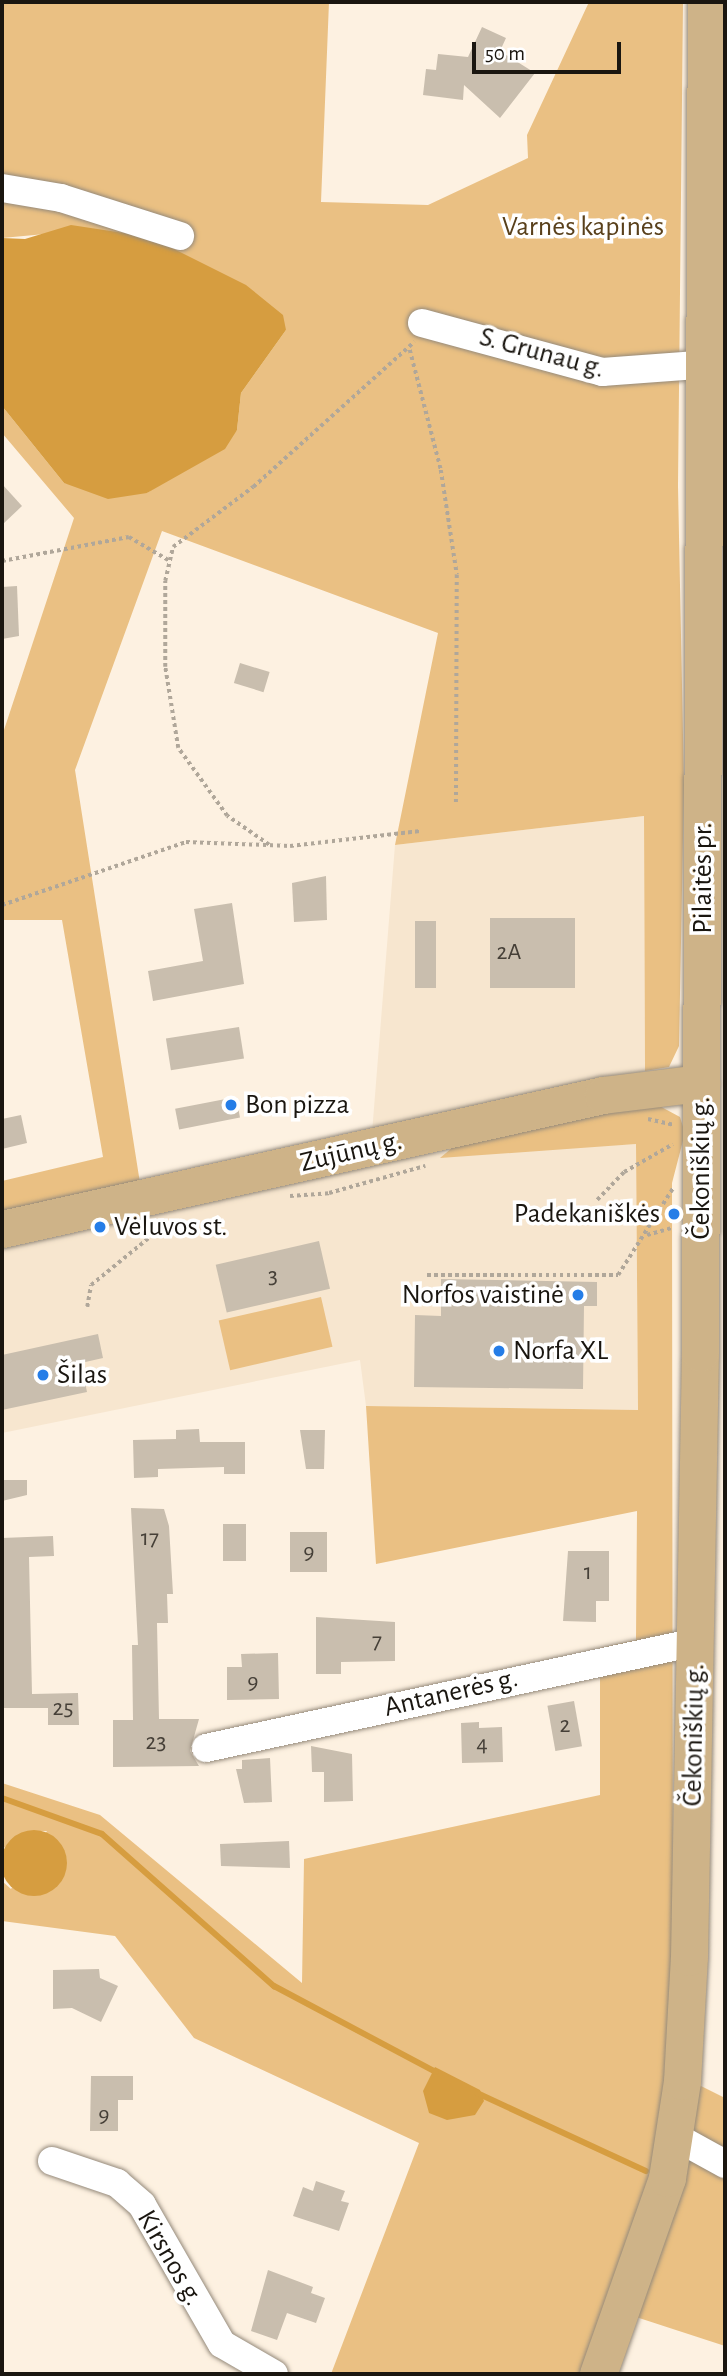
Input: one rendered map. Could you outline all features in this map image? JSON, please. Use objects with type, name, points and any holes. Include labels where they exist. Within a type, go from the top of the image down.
[{"type":"main road","name":"Pilaitės pr.","points":[[701,1083],[714,945],[715,363],[706,2]]},
{"type":"main road","name":"Zujūnų g.","points":[[2,1229],[603,1095],[701,1083]]},
{"type":"main road","name":"Čekoniškių g.","points":[[598,2374],[657,2216],[676,2137],[689,1957],[696,1642],[701,1083]]},
{"type":"street","points":[[2,188],[61,198],[180,236]]},
{"type":"street","name":"S. Grunau g.","points":[[422,323],[602,372],[715,363]]},
{"type":"street","name":"Antanerės g.","points":[[206,1748],[696,1642]]},
{"type":"street","points":[[676,2137],[725,2164]]},
{"type":"street","name":"Kirsnos g.","points":[[52,2161],[117,2183],[142,2205],[222,2344],[274,2374]]},
{"type":"path","points":[[269,845],[220,808],[178,748],[166,667],[170,561],[173,547],[253,487],[410,350],[422,323]]},
{"type":"path","points":[[410,350],[441,470],[457,575],[456,806]]},
{"type":"path","points":[[2,561],[129,537],[170,561]]},
{"type":"path","points":[[2,905],[186,842],[269,845],[420,831]]},
{"type":"path","points":[[640,1119],[681,1129]]},
{"type":"path","points":[[597,1200],[624,1172],[681,1139]]},
{"type":"path","points":[[275,1196],[329,1193],[434,1163]]},
{"type":"path","points":[[427,1275],[618,1275],[647,1235],[682,1178]]},
{"type":"path","points":[[87,1307],[91,1284],[175,1220]]},
{"type":"path","points":[[647,1235],[679,1226]]},
{"type":"shaded area","points":[[71,225],[150,237],[246,285],[283,315],[286,330],[241,393],[237,430],[225,449],[147,493],[108,499],[64,483],[2,406],[2,238],[25,239]]},
{"type":"shaded area","points":[[725,402],[725,931],[720,929],[712,791],[722,731]]},
{"type":"shaded area","points":[[644,816],[645,1071],[372,1133],[395,845]]},
{"type":"shaded area","points":[[636,1144],[638,1410],[366,1406],[360,1360],[2,1433],[2,1238],[380,1156]]},
{"type":"shaded area","points":[[28,1830],[40,1830],[52,1835],[62,1845],[67,1863],[65,1876],[52,1891],[40,1896],[28,1896],[16,1891],[6,1881],[1,1869],[1,1857],[6,1845],[16,1835]]},
{"type":"shaded area","points":[[435,2067],[480,2090],[484,2101],[475,2115],[447,2120],[429,2113],[423,2091]]},
{"type":"green space","name":"Varnės kapinės","points":[[2,2],[329,2],[321,202],[428,205],[528,158],[527,135],[589,2],[683,2],[678,486],[684,785],[679,1046],[669,1067],[645,1071],[644,816],[395,845],[438,633],[162,531],[75,770],[140,1183],[2,1213],[2,1181],[103,1157],[62,920],[2,920],[2,736],[74,518],[2,433],[2,406],[64,483],[147,493],[237,430],[241,393],[286,330],[45,234],[2,238]]},
{"type":"green space","points":[[722,2],[725,2],[725,335],[720,324]]},
{"type":"green space","points":[[654,1103],[680,1117],[685,1133],[672,1183],[673,2016],[653,2178],[581,2374],[331,2374],[419,2143],[194,2038],[115,1936],[2,1921],[2,1881],[11,1889],[47,1831],[29,1832],[2,1849],[2,1783],[100,1815],[302,1983],[304,1859],[600,1795],[600,1648],[636,1640],[637,1511],[376,1564],[366,1406],[638,1410],[636,1144],[440,1158],[459,1142]]},
{"type":"green space","points":[[321,1297],[332,1347],[230,1370],[219,1321]]},
{"type":"green space","points":[[697,2084],[725,2098],[725,2346],[636,2317]]},
{"type":"building","points":[[482,27],[506,38],[500,51],[535,73],[500,118],[464,85],[463,100],[423,95],[426,69],[436,70],[438,54],[468,57]]},
{"type":"building","points":[[2,484],[22,506],[2,525]]},
{"type":"building","points":[[17,586],[19,636],[2,639],[2,587]]},
{"type":"building","points":[[240,663],[270,672],[264,692],[234,683]]},
{"type":"building","points":[[326,876],[327,920],[294,922],[292,883]]},
{"type":"building","points":[[232,903],[244,984],[153,1001],[148,971],[203,961],[194,909]]},
{"type":"building","points":[[490,918],[575,918],[575,988],[490,988]]},
{"type":"building","points":[[415,921],[436,921],[436,988],[415,988]]},
{"type":"building","points":[[239,1027],[244,1059],[171,1070],[166,1039]]},
{"type":"building","points":[[236,1097],[240,1118],[179,1129],[175,1109]]},
{"type":"building","points":[[21,1115],[27,1143],[2,1149],[2,1119]]},
{"type":"building","points":[[319,1241],[330,1289],[227,1313],[216,1265]]},
{"type":"building","name":"Norfa XL","points":[[441,1279],[597,1282],[597,1306],[584,1306],[583,1389],[414,1387],[415,1315],[441,1316]]},
{"type":"building","name":"Šilas","points":[[98,1334],[103,1358],[81,1363],[87,1392],[2,1410],[2,1355]]},
{"type":"building","points":[[199,1429],[200,1442],[245,1442],[245,1474],[224,1474],[224,1467],[158,1469],[158,1477],[134,1478],[133,1440],[176,1439],[176,1430]]},
{"type":"building","points":[[300,1430],[325,1430],[324,1469],[306,1469]]},
{"type":"building","points":[[2,1480],[27,1480],[27,1495],[2,1501]]},
{"type":"building","points":[[131,1508],[164,1509],[169,1526],[173,1594],[167,1594],[168,1623],[157,1623],[159,1719],[199,1719],[190,1751],[199,1766],[113,1767],[113,1720],[133,1720],[132,1645],[138,1645]]},
{"type":"building","points":[[223,1524],[246,1524],[246,1561],[223,1561]]},
{"type":"building","points":[[290,1532],[327,1532],[327,1572],[290,1572]]},
{"type":"building","points":[[53,1536],[54,1556],[29,1557],[32,1694],[78,1693],[79,1725],[48,1725],[48,1708],[2,1708],[2,1538]]},
{"type":"building","points":[[568,1551],[609,1551],[609,1601],[596,1601],[596,1622],[563,1621]]},
{"type":"building","points":[[316,1617],[395,1622],[395,1661],[341,1662],[341,1674],[316,1674]]},
{"type":"building","points":[[278,1653],[279,1699],[227,1700],[227,1667],[242,1667],[241,1654]]},
{"type":"building","points":[[574,1701],[582,1746],[555,1751],[547,1706]]},
{"type":"building","points":[[479,1722],[479,1728],[502,1727],[503,1762],[462,1763],[461,1723]]},
{"type":"building","points":[[311,1746],[352,1754],[353,1801],[324,1802],[324,1772],[312,1772]]},
{"type":"building","points":[[270,1758],[272,1802],[244,1803],[236,1769],[242,1769],[242,1760]]},
{"type":"building","points":[[289,1841],[290,1868],[221,1866],[220,1844]]},
{"type":"building","points":[[99,1969],[100,1978],[118,1986],[101,2022],[72,2008],[53,2009],[53,1970]]},
{"type":"building","points":[[91,2076],[133,2076],[133,2100],[118,2100],[118,2131],[90,2131]]},
{"type":"building","points":[[316,2181],[345,2191],[341,2201],[349,2203],[339,2231],[293,2216],[303,2187],[313,2191]]},
{"type":"building","points":[[268,2270],[313,2287],[311,2293],[325,2298],[316,2323],[287,2313],[277,2340],[251,2331]]},
{"type":"waterway","points":[[2,1798],[102,1834],[274,1986],[436,2072]]},
{"type":"waterway","points":[[477,2093],[646,2171]]},
{"type":"place","name":"Bon pizza","points":[[231,1105]]},
{"type":"place","name":"Padekaniškės","points":[[674,1214]]},
{"type":"place","name":"Vėluvos st.","points":[[100,1227]]},
{"type":"place","name":"Norfos vaistinė","points":[[578,1295]]},
{"type":"place","name":"Norfa XL","points":[[499,1351]]},
{"type":"place","name":"Šilas","points":[[43,1375]]}]
